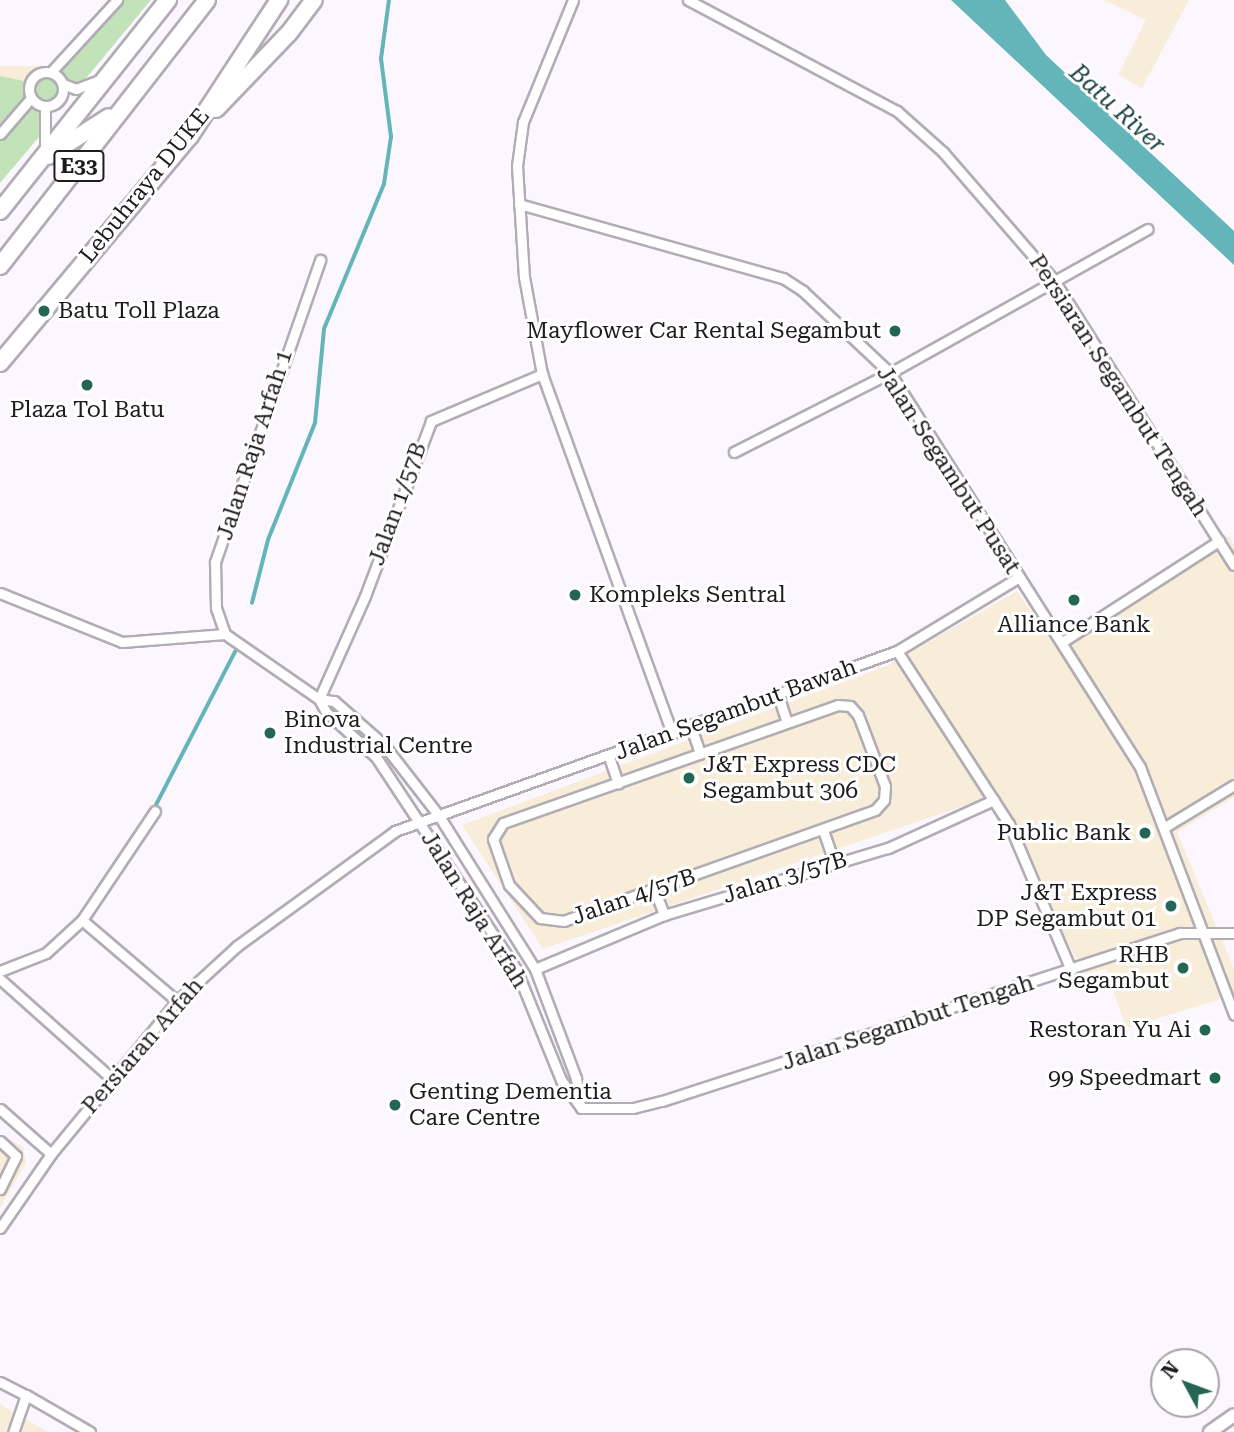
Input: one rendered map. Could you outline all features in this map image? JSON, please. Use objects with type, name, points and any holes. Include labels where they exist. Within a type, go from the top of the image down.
[{"type":"highway","points":[[0,211],[168,0]]},
{"type":"highway","name":"Lebuhraya DUKE","points":[[0,363],[190,136],[279,0]]},
{"type":"highway","points":[[190,136],[289,33],[314,0]]},
{"type":"highway","name":"E33","points":[[0,264],[204,2]]},
{"type":"highway","points":[[43,159],[73,143],[131,99]]},
{"type":"main road","points":[[1210,1432],[1234,1415]]},
{"type":"street","points":[[43,159],[48,120],[45,106],[31,98],[29,87],[34,76],[51,72],[117,0]]},
{"type":"street","points":[[573,0],[523,122],[517,166],[524,277],[542,374],[672,734]]},
{"type":"street","name":"Persiaran Segambut Tengah","points":[[688,0],[897,111],[943,152],[1053,279],[1234,565]]},
{"type":"street","points":[[51,72],[63,84],[76,89],[87,87],[115,69]]},
{"type":"street","points":[[45,106],[60,100],[63,84]]},
{"type":"street","points":[[0,134],[31,98]]},
{"type":"street","name":"Jalan Segambut Pusat","points":[[519,204],[783,278],[803,290],[890,373],[1140,767],[1166,827],[1234,1015]]},
{"type":"street","points":[[734,452],[890,373],[1053,279],[1148,229]]},
{"type":"street","name":"Jalan Raja Arfah 1","points":[[225,634],[216,608],[215,562],[296,319],[320,260]]},
{"type":"street","name":"Jalan 1/57B","points":[[319,699],[365,596],[431,421],[542,374]]},
{"type":"street","points":[[1062,642],[1219,541]]},
{"type":"street","name":"Jalan Segambut Bawah","points":[[418,819],[439,816],[609,757],[897,651],[1019,577]]},
{"type":"street","points":[[0,593],[122,642],[225,634]]},
{"type":"street","name":"Jalan Raja Arfah","points":[[225,634],[319,699],[326,712],[376,757],[516,969],[561,1080],[580,1108]]},
{"type":"street","points":[[897,651],[994,800],[1019,844],[1070,970]]},
{"type":"street","points":[[778,695],[787,722]]},
{"type":"street","name":"Jalan Raja Arfah","points":[[319,699],[334,701],[384,745],[439,816],[535,969],[576,1079],[580,1108]]},
{"type":"street","name":"Jalan 4/57B","points":[[838,705],[850,706],[885,786],[884,800],[875,810],[823,830],[564,921],[540,918],[509,885],[493,839],[503,823],[700,753],[838,705]]},
{"type":"street","points":[[691,727],[700,753]]},
{"type":"street","points":[[609,757],[618,783]]},
{"type":"street","points":[[1166,827],[1234,785]]},
{"type":"street","name":"Jalan 3/57B","points":[[535,969],[664,915],[888,848],[994,800]]},
{"type":"street","points":[[0,971],[46,953],[82,920],[155,811]]},
{"type":"street","name":"Persiaran Arfah","points":[[0,1228],[3,1217],[51,1154],[177,1001],[237,946],[395,831],[418,819]]},
{"type":"street","points":[[823,830],[834,862]]},
{"type":"street","points":[[655,891],[664,915]]},
{"type":"street","points":[[82,920],[177,1001]]},
{"type":"street","name":"Jalan Segambut Tengah","points":[[580,1108],[634,1108],[662,1101],[1180,933],[1234,933]]},
{"type":"street","points":[[0,979],[111,1078]]},
{"type":"street","points":[[0,1109],[51,1154]]},
{"type":"street","points":[[0,1141],[16,1156],[0,1189]]},
{"type":"street","points":[[0,1382],[90,1432]]},
{"type":"street","points":[[13,1432],[26,1395]]},
{"type":"shaded area","points":[[1104,0],[1189,0],[1142,88],[1118,75],[1146,20]]},
{"type":"shaded area","points":[[0,66],[47,66],[80,77],[0,177]]},
{"type":"shaded area","points":[[1229,536],[1234,545],[1234,797],[1177,832],[1234,969],[1234,995],[1126,1028],[1106,969],[1085,974],[987,798],[543,949],[462,825],[889,665],[1017,591],[1057,648]]},
{"type":"shaded area","points":[[0,1134],[23,1147],[26,1163],[0,1208]]},
{"type":"shaded area","points":[[0,1404],[48,1432],[0,1432]]},
{"type":"green space","points":[[119,0],[151,0],[82,83],[65,80],[56,70]]},
{"type":"green space","points":[[0,76],[29,82],[45,130],[0,183]]},
{"type":"green space","points":[[46,77],[55,80],[58,89],[55,98],[46,101],[37,98],[34,89],[37,80]]},
{"type":"water","points":[[951,0],[1005,0],[1046,55],[1234,231],[1234,265]]},
{"type":"waterway","points":[[252,603],[268,540],[315,423],[324,329],[384,184],[391,137],[381,59],[389,0]]},
{"type":"waterway","points":[[156,805],[236,650]]},
{"type":"place","name":"Batu Toll Plaza","points":[[44,311]]},
{"type":"place","name":"Mayflower Car Rental Segambut","points":[[895,331]]},
{"type":"place","name":"Plaza Tol Batu","points":[[87,385]]},
{"type":"place","name":"Kompleks Sentral","points":[[575,595]]},
{"type":"place","name":"Alliance Bank","points":[[1074,600]]},
{"type":"place","name":"Binova Industrial Centre","points":[[270,733]]},
{"type":"place","name":"J&T Express CDC Segambut 306","points":[[689,778]]},
{"type":"place","name":"Public Bank","points":[[1145,833]]},
{"type":"place","name":"J&T Express DP Segambut 01","points":[[1171,906]]},
{"type":"place","name":"RHB Segambut","points":[[1183,968]]},
{"type":"place","name":"Restoran Yu Ai","points":[[1205,1030]]},
{"type":"place","name":"99 Speedmart","points":[[1215,1078]]},
{"type":"place","name":"Genting Dementia Care Centre","points":[[395,1105]]},
{"type":"water label","name":"Batu River","points":[[1117,109]]}]
